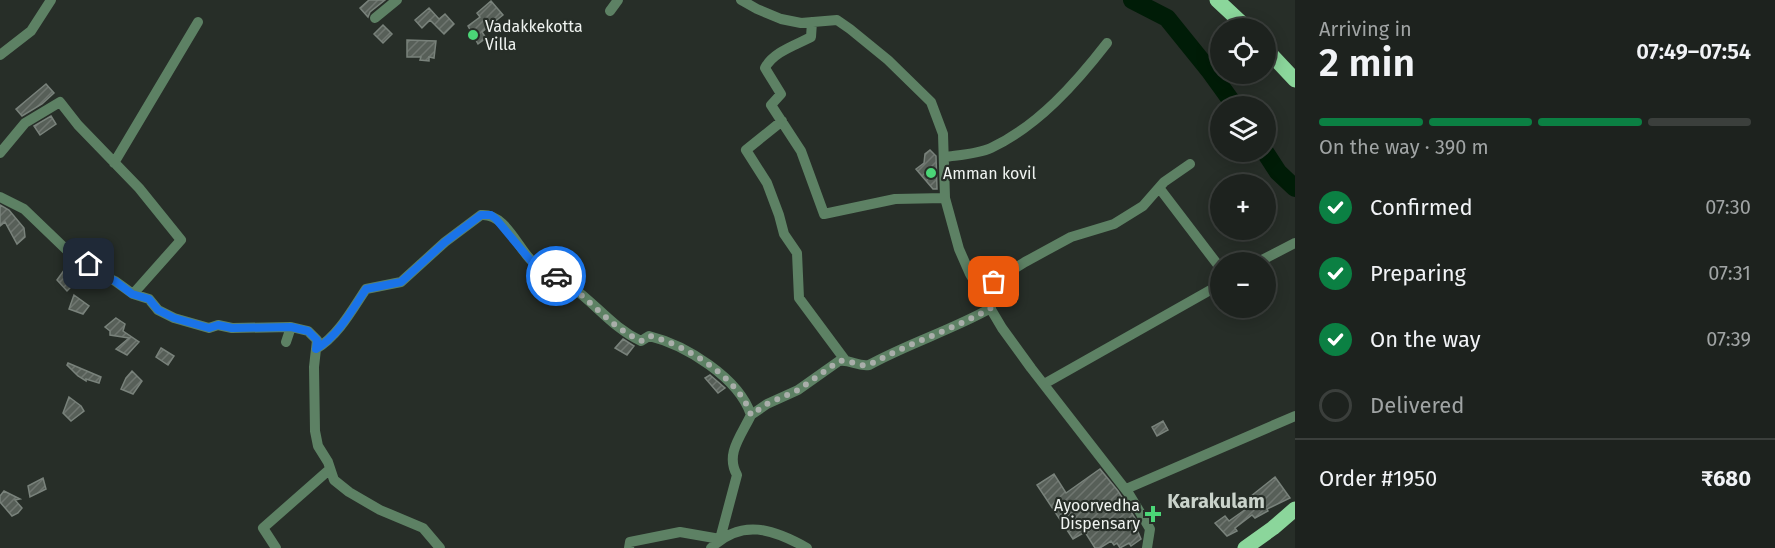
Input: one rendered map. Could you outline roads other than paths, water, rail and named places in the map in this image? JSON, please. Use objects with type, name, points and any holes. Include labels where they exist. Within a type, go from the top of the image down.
[{"type":"main road","points":[[1217,0],[1236,18]]},
{"type":"main road","points":[[1276,60],[1295,80]]},
{"type":"main road","points":[[1245,548],[1295,509]]},
{"type":"street","points":[[0,55],[31,31],[51,0]]},
{"type":"street","points":[[375,18],[396,0]]},
{"type":"street","points":[[610,11],[618,0]]},
{"type":"street","points":[[741,0],[781,19],[801,23],[837,20],[908,77],[931,102],[943,134],[945,198],[959,249],[969,274],[1002,328],[1126,489],[1150,529],[1147,548]]},
{"type":"street","points":[[114,163],[198,22]]},
{"type":"street","points":[[813,22],[811,37],[779,54],[765,68],[781,94],[771,105],[801,151],[824,214],[895,199],[945,198]]},
{"type":"street","points":[[945,157],[989,149],[1028,126],[1080,78],[1107,43]]},
{"type":"street","points":[[0,153],[25,123],[60,102],[78,125],[139,188],[181,240],[132,294]]},
{"type":"street","points":[[782,121],[746,150],[767,183],[779,215],[783,234],[797,253],[799,298],[845,360],[863,366],[869,365],[991,308]]},
{"type":"street","points":[[980,290],[1071,237],[1114,224],[1143,206],[1164,183],[1190,164]]},
{"type":"street","points":[[1160,189],[1210,255]]},
{"type":"street","points":[[0,198],[24,209],[73,256],[89,264],[101,275],[115,281],[132,294],[149,299],[158,310],[174,318],[209,328],[218,325],[232,328],[291,327],[308,331],[317,340],[315,431],[318,446],[334,480],[349,492],[380,510],[423,528],[440,548]]},
{"type":"street","points":[[316,349],[326,343],[366,289],[401,282],[465,226],[481,215],[491,215],[502,224],[531,261],[574,288],[621,330],[641,341],[650,336],[669,343],[713,367],[747,403],[751,415]]},
{"type":"street","points":[[1276,253],[1295,243]]},
{"type":"street","points":[[1044,384],[1210,290]]},
{"type":"street","points":[[286,342],[291,327]]},
{"type":"street","points":[[720,539],[737,476],[732,466],[731,456],[751,415],[767,404],[798,390],[832,365],[845,360]]},
{"type":"street","points":[[1126,489],[1295,416]]},
{"type":"street","points":[[276,548],[263,528],[330,468]]},
{"type":"street","points":[[711,548],[720,539],[738,530],[752,529],[779,535],[807,548]]},
{"type":"street","points":[[629,548],[630,542],[680,532],[720,539]]},
{"type":"waterway","points":[[1132,0],[1167,18],[1228,96]]},
{"type":"waterway","points":[[1272,162],[1278,172],[1295,188]]},
{"type":"place","name":"Vadakkekotta Villa","points":[[473,35]]},
{"type":"place","name":"Amman kovil","points":[[931,173]]},
{"type":"place","name":"Ayoorvedha Dispensary","points":[[1153,514]]},
{"type":"district","name":"Karakulam","points":[[1216,501]]}]
